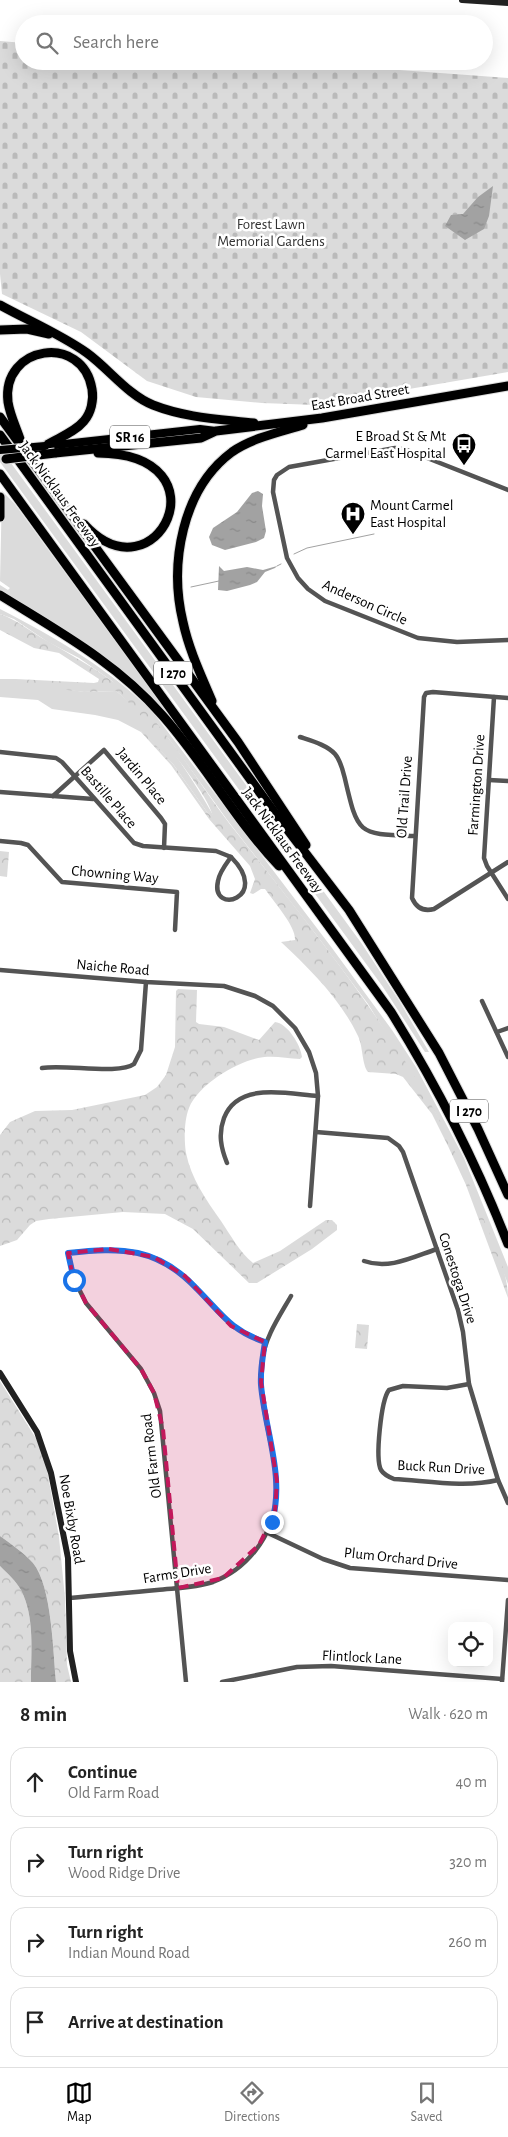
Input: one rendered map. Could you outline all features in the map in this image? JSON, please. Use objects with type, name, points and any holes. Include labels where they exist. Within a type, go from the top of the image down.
[{"type":"highway","points":[[0,306],[86,352],[151,404],[175,412],[201,417],[272,424]]},
{"type":"highway","points":[[0,330],[38,331],[72,343]]},
{"type":"highway","points":[[25,451],[10,410],[8,394],[10,382],[14,371],[22,362],[40,354],[57,353],[74,359],[86,372],[91,382],[93,402],[88,416],[78,427],[45,446]]},
{"type":"highway","name":"East Broad Street","points":[[2,459],[201,438],[216,431],[322,418],[508,386]]},
{"type":"highway","points":[[0,417],[218,715],[349,910]]},
{"type":"highway","points":[[218,715],[190,648],[180,606],[178,575],[180,549],[193,502],[204,481],[217,465],[234,451],[252,442],[322,418]]},
{"type":"highway","name":"Jack Nicklaus Freeway","points":[[0,435],[274,812],[349,910],[408,1001],[443,1061],[482,1137],[508,1195]]},
{"type":"highway","points":[[55,453],[108,453],[137,459],[154,467],[162,476],[170,491],[171,503],[168,520],[155,537],[141,545],[126,547],[109,544],[95,535],[61,501]]},
{"type":"highway","name":"Jack Nicklaus Freeway","points":[[0,474],[390,1012],[421,1060],[462,1136],[508,1244]]},
{"type":"highway","points":[[0,497],[0,516]]},
{"type":"highway","points":[[0,596],[104,660],[137,688],[163,715],[271,858],[305,894]]},
{"type":"highway","points":[[0,602],[30,614]]},
{"type":"main road","name":"East Broad Street","points":[[0,450],[200,429],[216,431]]},
{"type":"street","points":[[462,0],[508,3]]},
{"type":"street","name":"Anderson Circle","points":[[508,490],[407,450],[395,448],[288,467],[277,475],[273,487],[287,558],[298,578],[316,595],[336,606],[418,638],[457,642],[508,640]]},
{"type":"street","name":"Old Trail Drive","points":[[491,873],[434,909],[422,909],[414,903],[411,892],[423,700],[426,693],[433,692],[494,697]]},
{"type":"street","points":[[494,697],[508,698]]},
{"type":"street","name":"Farmington Drive","points":[[494,697],[484,858],[491,873],[508,899]]},
{"type":"street","points":[[300,737],[329,749],[338,757],[353,814],[363,828],[379,834],[414,836]]},
{"type":"street","name":"Jardin Place","points":[[75,777],[104,750],[165,824],[164,848]]},
{"type":"street","name":"Bastille Place","points":[[0,752],[56,758],[134,843],[143,846],[216,851],[231,857]]},
{"type":"street","points":[[53,796],[75,777]]},
{"type":"street","points":[[489,780],[508,781]]},
{"type":"street","points":[[0,792],[94,800]]},
{"type":"street","name":"Chowning Way","points":[[0,841],[28,845],[62,882],[177,892],[175,930]]},
{"type":"street","points":[[231,857],[242,870],[245,884],[241,896],[234,900],[227,900],[217,890],[217,882],[231,857]]},
{"type":"street","points":[[491,873],[508,862]]},
{"type":"street","name":"Naiche Road","points":[[0,970],[146,982],[224,986],[245,992],[264,1001],[288,1020],[309,1052],[316,1073],[318,1096],[310,1206]]},
{"type":"street","points":[[42,1068],[64,1066],[119,1070],[129,1068],[134,1064],[141,1050],[146,982]]},
{"type":"street","points":[[482,1001],[508,1057]]},
{"type":"street","points":[[497,1032],[508,1028]]},
{"type":"street","points":[[227,1164],[221,1145],[222,1125],[226,1115],[238,1100],[268,1092],[318,1096]]},
{"type":"street","name":"Conestoga Drive","points":[[316,1132],[388,1138],[399,1146],[437,1249],[461,1323],[469,1384],[498,1480],[508,1503]]},
{"type":"street","name":"Old Farm Road","points":[[186,1682],[160,1411],[154,1393],[141,1369],[86,1303],[74,1280],[68,1253],[109,1249],[124,1250],[154,1257],[185,1276],[231,1326],[244,1334],[265,1342]]},
{"type":"street","points":[[364,1261],[375,1265],[386,1265],[437,1249]]},
{"type":"street","points":[[265,1342],[291,1296]]},
{"type":"street","name":"Farms Drive","points":[[70,1598],[201,1585],[223,1578],[250,1557],[268,1532],[275,1512],[277,1492],[261,1382],[265,1342]]},
{"type":"street","name":"Noe Bixby Road","points":[[0,1373],[37,1432],[49,1465],[65,1540],[70,1598],[70,1651],[76,1682]]},
{"type":"street","name":"Buck Run Drive","points":[[469,1384],[447,1388],[403,1386],[389,1390],[383,1403],[380,1440],[379,1458],[383,1473],[394,1479],[467,1484],[498,1480]]},
{"type":"street","name":"Plum Orchard Drive","points":[[268,1532],[323,1560],[350,1568],[508,1580]]},
{"type":"street","points":[[502,1680],[508,1600]]},
{"type":"street","name":"Flintlock Lane","points":[[222,1682],[288,1668],[331,1666],[502,1680]]},
{"type":"highlighted area","points":[[109,1249],[154,1257],[185,1276],[231,1326],[265,1342],[261,1382],[277,1481],[275,1512],[259,1545],[223,1578],[178,1588],[163,1429],[154,1393],[141,1369],[86,1303],[73,1277],[68,1253]]},
{"type":"green space","name":"Forest Lawn Memorial Gardens","points":[[0,41],[15,42],[15,70],[399,70],[508,78],[508,372],[316,405],[262,403],[196,397],[147,381],[81,332],[2,294],[0,274]]},
{"type":"green space","points":[[0,448],[362,944],[400,1002],[429,1052],[425,1052],[383,987],[0,462]]},
{"type":"green space","points":[[2,491],[14,503],[169,715],[111,661],[0,591],[0,585],[8,590],[10,588],[0,581]]},
{"type":"green space","points":[[0,609],[80,654],[135,695],[152,711],[332,948],[392,1030],[416,1067],[464,1158],[508,1267],[508,1284],[471,1190],[436,1114],[368,1004],[228,821],[169,739],[112,681],[79,658],[48,642],[14,619],[0,614]]},
{"type":"green space","points":[[0,614],[19,623],[103,675],[133,698],[147,712],[172,742],[229,823],[339,965],[390,1038],[437,1115],[466,1177],[499,1256],[508,1298],[466,1185],[432,1114],[403,1077],[396,1074],[368,1072],[358,1036],[343,1010],[314,974],[281,942],[295,940],[292,928],[283,914],[265,889],[261,889],[253,894],[250,893],[255,879],[250,866],[209,819],[171,765],[141,732],[142,730],[173,764],[213,818],[200,790],[187,772],[156,732],[116,691],[84,692],[18,684],[16,679],[94,683],[98,682],[99,679],[59,653],[34,648],[0,630]]},
{"type":"green space","points":[[0,679],[16,679],[16,681],[84,692],[116,691],[145,718],[170,748],[203,798],[213,815],[213,819],[173,764],[142,731],[118,720],[52,709],[38,700],[0,697]]},
{"type":"green space","points":[[0,851],[9,852],[7,877],[0,876]]},
{"type":"green space","points":[[178,989],[197,990],[196,1022],[199,1024],[224,1027],[259,1040],[275,1022],[280,1023],[293,1035],[302,1057],[300,1059],[268,1057],[249,1061],[218,1076],[200,1091],[194,1099],[186,1119],[186,1153],[195,1180],[210,1205],[240,1249],[253,1263],[280,1251],[326,1220],[332,1220],[337,1225],[337,1230],[312,1249],[257,1283],[249,1283],[193,1229],[165,1214],[123,1212],[36,1221],[17,1240],[0,1246],[0,1135],[10,1122],[35,1111],[72,1110],[145,1095],[157,1087],[166,1075],[175,1047],[176,991]]},
{"type":"green space","points":[[357,1324],[369,1325],[367,1349],[355,1348]]},
{"type":"green space","points":[[0,1381],[37,1440],[46,1464],[59,1537],[65,1598],[67,1665],[71,1682],[56,1682],[48,1603],[39,1573],[29,1559],[0,1536]]},
{"type":"green space","points":[[0,1566],[19,1587],[25,1600],[31,1635],[31,1682],[0,1682]]},
{"type":"water","points":[[493,186],[489,216],[484,229],[465,240],[445,226],[451,215],[463,214],[478,197]]},
{"type":"water","points":[[258,491],[263,494],[262,506],[266,531],[264,538],[225,550],[212,545],[209,537],[213,528],[237,512],[252,493]]},
{"type":"water","points":[[219,566],[224,571],[247,567],[263,570],[277,566],[265,572],[257,582],[227,591],[218,590]]},
{"type":"water","points":[[0,1536],[29,1559],[39,1573],[48,1603],[56,1682],[31,1682],[31,1635],[28,1612],[21,1590],[0,1566]]},
{"type":"waterway","points":[[294,554],[307,548],[374,534]]},
{"type":"waterway","points":[[277,566],[281,564]]},
{"type":"waterway","points":[[191,587],[219,581]]},
{"type":"place","name":"E Broad St & Mt Carmel East Hospital","points":[[464,466]]},
{"type":"place","name":"Mount Carmel East Hospital","points":[[353,535]]},
{"type":"route","points":[[74,1280],[68,1253],[109,1249],[124,1250],[154,1257],[185,1276],[231,1326],[244,1334],[265,1342],[261,1382],[277,1481],[275,1512],[272,1522]]}]
